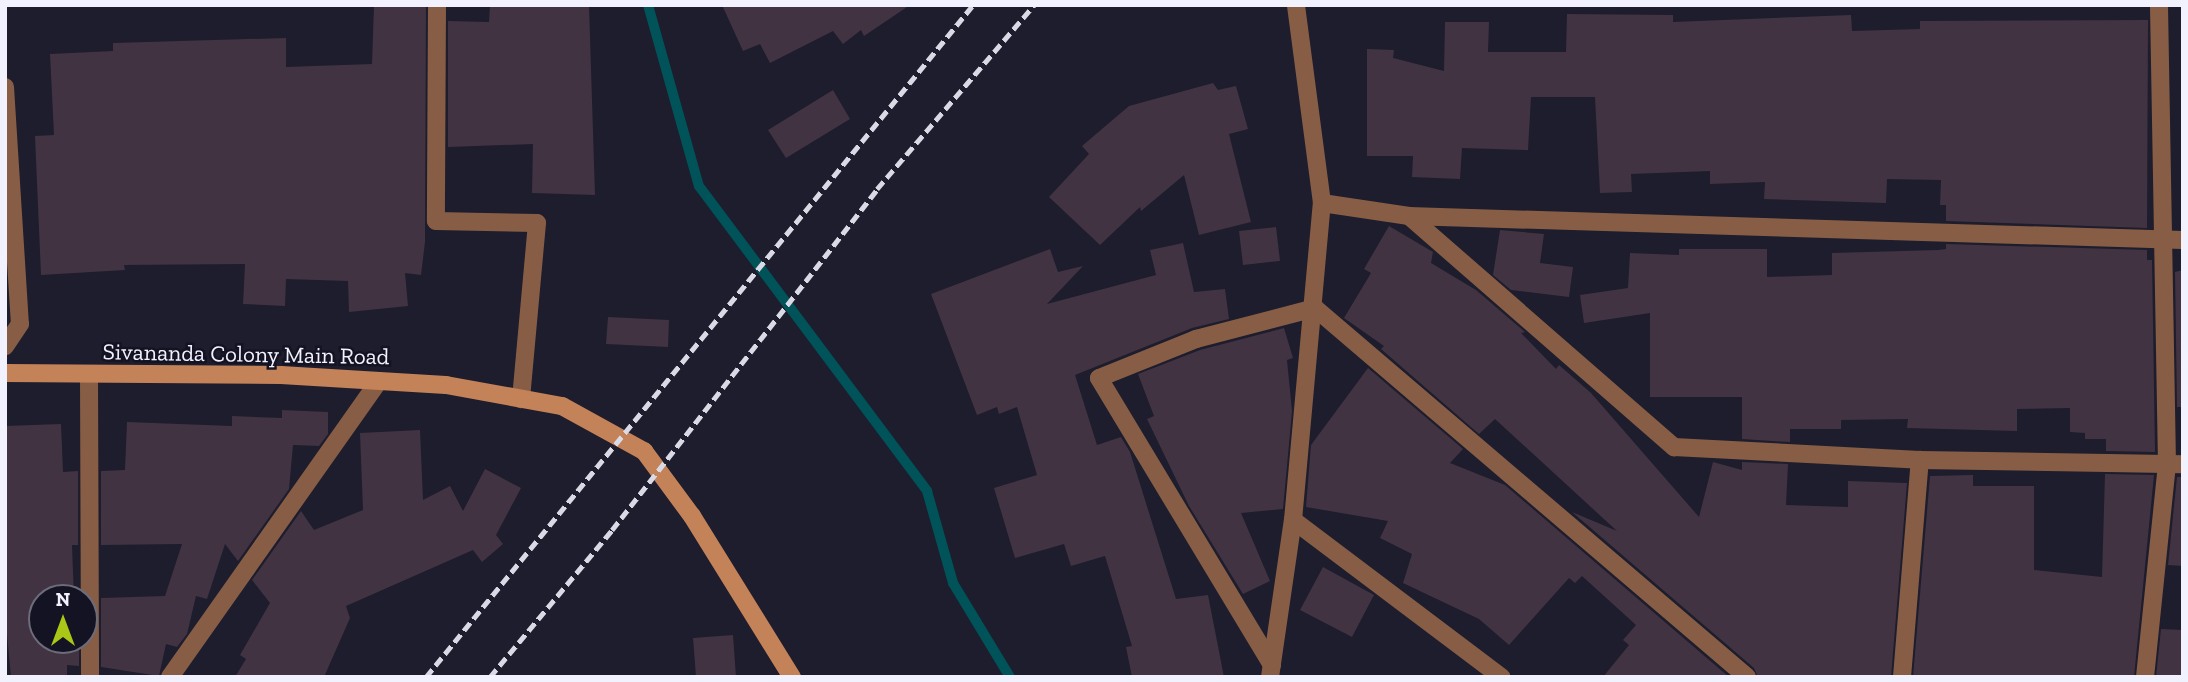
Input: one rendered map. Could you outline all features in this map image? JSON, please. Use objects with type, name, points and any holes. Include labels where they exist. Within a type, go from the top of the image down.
[{"type":"main road","name":"Sivananda Colony Main Road","points":[[5,373],[281,374],[446,385],[562,406],[644,451],[692,516],[792,677]]},
{"type":"street","points":[[437,5],[436,221],[537,223],[520,399]]},
{"type":"street","points":[[1271,671],[1293,520],[1315,308],[1322,203],[1296,5]]},
{"type":"street","points":[[2145,677],[2175,464],[2174,240],[2159,5]]},
{"type":"street","points":[[5,87],[20,324],[5,346]]},
{"type":"street","points":[[1322,203],[1409,216],[2174,240]]},
{"type":"street","points":[[1409,216],[1674,447],[1920,460],[2175,464]]},
{"type":"street","points":[[1271,671],[1098,378],[1196,339],[1315,308]]},
{"type":"street","points":[[1315,308],[1747,677]]},
{"type":"street","points":[[89,374],[90,677]]},
{"type":"street","points":[[170,677],[379,381]]},
{"type":"street","points":[[1902,677],[1920,460]]},
{"type":"street","points":[[1293,520],[1501,677]]},
{"type":"building","points":[[374,5],[426,5],[425,242],[421,275],[405,273],[408,306],[349,312],[348,281],[286,279],[285,306],[243,304],[245,264],[124,265],[125,270],[41,275],[35,136],[54,135],[50,54],[113,51],[113,43],[286,38],[286,67],[372,64]]},
{"type":"building","points":[[490,5],[589,5],[595,195],[532,193],[533,144],[448,147],[448,21],[489,22]]},
{"type":"building","points":[[722,5],[910,5],[864,36],[861,30],[843,44],[833,31],[770,63],[760,44],[743,51]]},
{"type":"building","points":[[1567,14],[1673,15],[1673,22],[1851,15],[1852,31],[1920,29],[1920,21],[2148,20],[2147,228],[1946,221],[1946,205],[1940,205],[1941,180],[1887,179],[1886,203],[1764,199],[1765,182],[1710,184],[1710,171],[1631,174],[1632,192],[1600,193],[1595,97],[1531,97],[1528,150],[1462,148],[1460,179],[1412,177],[1413,156],[1367,156],[1367,49],[1394,50],[1393,58],[1444,71],[1445,22],[1489,22],[1488,52],[1566,52]]},
{"type":"building","points":[[1213,83],[1218,90],[1236,86],[1248,129],[1229,134],[1251,222],[1199,235],[1184,175],[1141,211],[1140,207],[1100,245],[1049,197],[1089,154],[1082,146],[1129,106]]},
{"type":"building","points":[[833,90],[850,119],[786,158],[768,130]]},
{"type":"building","points":[[1389,226],[1433,252],[1431,263],[1476,290],[1525,332],[1521,333],[1556,369],[1559,365],[1591,393],[1699,517],[1713,462],[1742,470],[1742,462],[1788,464],[1786,505],[1848,507],[1848,481],[1907,483],[1891,677],[1758,677],[1754,668],[1572,512],[1617,531],[1495,419],[1479,434],[1381,349],[1384,346],[1344,318],[1371,273],[1364,269]]},
{"type":"building","points":[[1276,227],[1280,261],[1243,265],[1239,231]]},
{"type":"building","points":[[1500,230],[1544,234],[1540,263],[1573,267],[1569,297],[1511,290],[1493,275]]},
{"type":"building","points":[[1183,243],[1194,292],[1225,289],[1229,319],[1192,328],[1075,375],[1097,445],[1121,437],[1130,452],[1176,599],[1208,595],[1224,677],[1132,677],[1126,647],[1132,646],[1105,556],[1071,566],[1064,544],[1015,558],[994,488],[1037,475],[1017,407],[999,414],[997,407],[977,415],[931,294],[1050,249],[1058,272],[1083,266],[1047,304],[1156,275],[1150,250]]},
{"type":"building","points":[[1946,244],[2147,250],[2147,260],[2152,260],[2155,452],[2106,451],[2106,439],[2085,439],[2085,433],[2070,432],[2070,408],[2017,409],[2017,431],[1907,428],[1908,419],[1841,420],[1841,429],[1790,429],[1790,442],[1742,439],[1742,397],[1650,397],[1650,313],[1584,323],[1580,295],[1628,288],[1630,253],[1679,255],[1679,249],[1767,249],[1767,277],[1832,275],[1832,253],[1938,250],[1946,249]]},
{"type":"building","points":[[2183,270],[2183,407],[2177,407],[2175,272]]},
{"type":"building","points":[[608,317],[669,320],[668,347],[606,344]]},
{"type":"building","points":[[1284,328],[1293,358],[1287,360],[1292,411],[1283,509],[1241,513],[1270,581],[1243,594],[1189,506],[1147,419],[1154,416],[1138,374],[1200,350]]},
{"type":"building","points":[[1368,368],[1463,449],[1450,463],[1505,485],[1729,677],[1603,677],[1629,645],[1623,640],[1636,625],[1582,576],[1575,583],[1569,578],[1509,645],[1479,619],[1403,583],[1412,554],[1380,538],[1388,521],[1306,507],[1311,445]]},
{"type":"building","points":[[282,410],[328,412],[328,434],[319,446],[293,445],[289,489],[238,561],[225,544],[207,599],[196,596],[187,634],[177,647],[166,644],[159,676],[101,667],[101,598],[165,596],[182,544],[101,545],[101,471],[125,470],[127,422],[232,426],[232,416],[282,418]]},
{"type":"building","points":[[61,424],[63,472],[78,471],[78,545],[72,545],[73,584],[28,584],[28,654],[79,654],[79,666],[67,665],[67,677],[11,677],[5,613],[5,426]]},
{"type":"building","points":[[420,430],[423,500],[450,486],[463,511],[485,469],[521,488],[496,535],[503,544],[482,562],[473,550],[346,606],[350,618],[324,677],[235,677],[246,659],[240,655],[270,603],[252,580],[301,511],[314,530],[363,510],[360,433]]},
{"type":"building","points":[[2105,474],[2154,475],[2134,677],[1913,677],[1930,476],[1973,475],[1973,486],[2034,486],[2034,570],[2102,577]]},
{"type":"building","points":[[2177,477],[2183,477],[2183,566],[2168,565]]},
{"type":"building","points":[[1323,567],[1374,595],[1352,637],[1300,610]]},
{"type":"building","points":[[2161,629],[2183,630],[2183,677],[2156,677]]},
{"type":"building","points":[[733,635],[736,677],[696,677],[693,638]]},
{"type":"waterway","points":[[648,5],[699,186],[927,491],[953,583],[1010,677]]},
{"type":"railway","points":[[426,677],[973,5]]},
{"type":"railway","points":[[490,677],[612,530],[877,189],[1034,5]]}]
